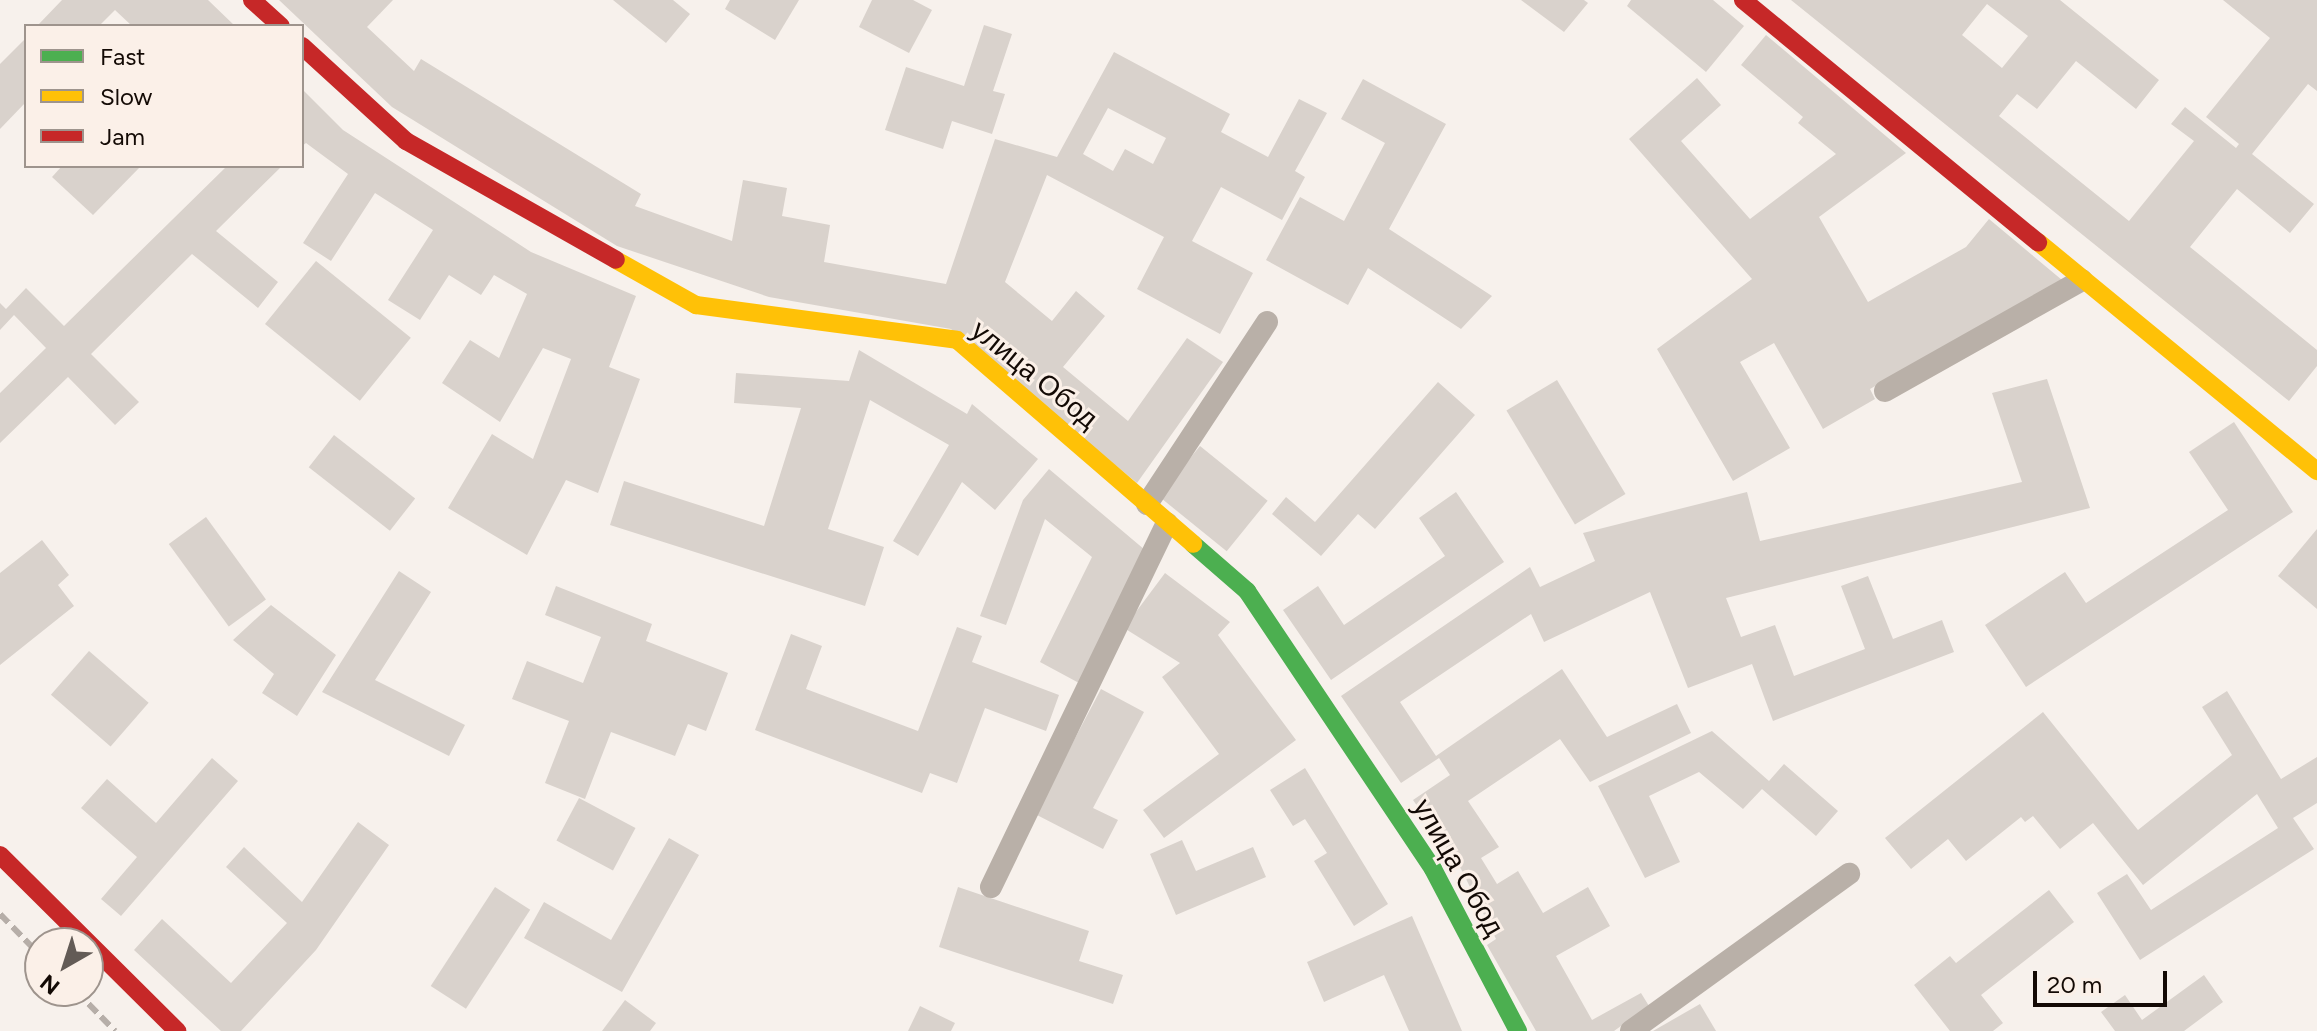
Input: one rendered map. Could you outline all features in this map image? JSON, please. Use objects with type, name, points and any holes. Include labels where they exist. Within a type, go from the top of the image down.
[{"type":"street","points":[[252,0],[279,24]]},
{"type":"street","points":[[1743,0],[2082,280],[2315,464]]},
{"type":"street","name":"улица Обод","points":[[304,48],[406,141],[696,305],[957,340],[1247,591],[1433,869],[1518,1031]]},
{"type":"street","points":[[0,855],[177,1031]]},
{"type":"lane","points":[[1885,391],[2082,280]]},
{"type":"lane","points":[[1147,504],[1267,322]]},
{"type":"lane","points":[[991,887],[1167,523]]},
{"type":"lane","points":[[1631,1031],[1849,874]]},
{"type":"building","points":[[62,0],[208,0],[233,24],[130,24],[115,10],[101,24],[39,24]]},
{"type":"building","points":[[279,0],[393,0],[367,27],[414,71],[421,59],[641,194],[635,206],[732,241],[743,180],[787,188],[782,216],[830,225],[824,262],[946,284],[995,139],[1057,157],[1114,52],[1230,114],[1221,132],[1268,157],[1299,99],[1327,113],[1295,171],[1305,177],[1282,220],[1221,187],[1192,241],[1253,273],[1220,334],[1137,289],[1164,237],[1047,175],[1005,282],[1052,321],[1076,291],[1105,316],[1063,367],[1128,421],[1187,338],[1223,362],[1137,483],[951,329],[769,297],[617,246],[392,107]],"holes":[[[1108,108],[1166,138],[1153,164],[1125,149],[1113,171],[1083,154]]]},
{"type":"building","points":[[613,0],[673,0],[690,14],[666,43]]},
{"type":"building","points":[[730,0],[799,0],[775,40],[725,9]]},
{"type":"building","points":[[872,0],[913,0],[932,10],[909,53],[859,27]]},
{"type":"building","points":[[1521,0],[1584,0],[1588,3],[1564,32]]},
{"type":"building","points":[[1631,0],[1713,0],[1744,26],[1706,72],[1627,6]]},
{"type":"building","points":[[1791,0],[2060,0],[2159,80],[2136,109],[2076,61],[2037,109],[2017,94],[1999,116],[2129,221],[2194,141],[2171,124],[2185,107],[2236,148],[2239,144],[2206,117],[2270,38],[2223,0],[2317,0],[2317,91],[2308,84],[2252,154],[2314,204],[2290,233],[2237,189],[2190,247],[2317,350],[2317,366],[2289,401]],"holes":[[[1987,4],[2028,36],[2002,68],[1962,35]]]},
{"type":"building","points":[[984,25],[1012,34],[993,91],[1005,94],[992,134],[952,121],[943,149],[885,130],[906,67],[964,86]]},
{"type":"building","points":[[1766,35],[1906,153],[1819,217],[1868,302],[1966,247],[1989,219],[2062,280],[1870,389],[1875,399],[1823,429],[1774,343],[1740,362],[1790,448],[1733,481],[1657,349],[1752,279],[1629,139],[1697,78],[1721,105],[1681,141],[1750,219],[1836,154],[1798,123],[1803,117],[1741,65]]},
{"type":"building","points":[[24,40],[24,104],[0,129],[0,64]]},
{"type":"building","points":[[1363,79],[1446,124],[1389,229],[1492,296],[1461,329],[1368,268],[1348,305],[1266,260],[1300,197],[1344,221],[1385,143],[1341,119]]},
{"type":"building","points":[[304,91],[343,130],[531,252],[636,296],[609,367],[640,379],[598,493],[566,480],[527,555],[448,508],[492,434],[533,459],[571,359],[543,348],[500,422],[442,383],[470,340],[499,358],[527,294],[494,275],[481,295],[449,275],[420,320],[388,300],[433,230],[375,193],[331,261],[303,243],[348,174],[304,144]]},
{"type":"building","points":[[60,168],[139,168],[93,215],[52,177]]},
{"type":"building","points":[[225,168],[280,168],[216,231],[278,282],[258,308],[192,254],[91,354],[139,402],[115,425],[68,377],[0,443],[0,393],[46,348],[14,315],[0,330],[0,303],[6,309],[26,288],[64,326]]},
{"type":"building","points":[[316,261],[411,338],[360,401],[265,324]]},
{"type":"building","points":[[859,350],[967,414],[972,404],[1038,459],[995,510],[962,482],[918,556],[893,541],[949,445],[870,400],[828,529],[884,547],[865,606],[610,525],[624,481],[764,526],[801,408],[734,403],[736,373],[849,381]]},
{"type":"building","points":[[2047,379],[2090,508],[1726,598],[1741,637],[1775,625],[1794,676],[1865,649],[1841,586],[1868,576],[1893,639],[1942,620],[1954,652],[1773,721],[1752,664],[1688,688],[1650,592],[1544,642],[1531,614],[1400,702],[1436,756],[1562,669],[1607,737],[1677,704],[1691,733],[1590,782],[1560,739],[1468,801],[1499,847],[1481,858],[1497,884],[1518,871],[1543,913],[1588,887],[1610,926],[1556,956],[1592,1020],[1641,993],[1649,1006],[1614,1031],[1536,1031],[1487,945],[1496,939],[1461,869],[1413,800],[1450,775],[1439,758],[1401,783],[1341,696],[1530,567],[1540,587],[1595,561],[1583,533],[1747,492],[1760,541],[2022,482],[1992,393]]},
{"type":"building","points":[[1557,380],[1626,494],[1575,524],[1506,410]]},
{"type":"building","points":[[1438,382],[1475,415],[1375,529],[1358,514],[1321,556],[1272,514],[1286,497],[1315,522]]},
{"type":"building","points":[[2234,422],[2293,512],[2026,687],[1985,625],[2065,572],[2086,603],[2228,510],[2189,452]]},
{"type":"building","points":[[334,435],[415,498],[390,531],[309,467]]},
{"type":"building","points":[[1200,446],[1268,501],[1227,551],[1159,497]]},
{"type":"building","points":[[1049,469],[1145,550],[1079,683],[1040,662],[1092,557],[1045,519],[1006,625],[980,616],[1023,500]]},
{"type":"building","points":[[1456,492],[1504,562],[1331,680],[1283,610],[1318,586],[1344,625],[1445,556],[1419,518]]},
{"type":"building","points":[[206,517],[266,600],[229,627],[169,544]]},
{"type":"building","points":[[2317,529],[2317,609],[2278,576]]},
{"type":"building","points":[[42,540],[69,575],[58,585],[74,606],[0,665],[0,573]]},
{"type":"building","points":[[399,571],[431,592],[375,680],[465,725],[449,756],[322,692]]},
{"type":"building","points":[[1165,573],[1230,622],[1218,635],[1296,740],[1164,838],[1143,810],[1219,754],[1162,677],[1180,663],[1124,628]]},
{"type":"building","points":[[556,586],[652,624],[646,641],[728,673],[706,731],[688,724],[675,756],[611,732],[585,799],[545,783],[569,721],[512,699],[527,661],[583,683],[601,637],[545,615]]},
{"type":"building","points":[[271,605],[336,655],[297,716],[262,693],[274,674],[233,640]]},
{"type":"building","points":[[957,627],[982,636],[972,662],[1059,695],[1046,731],[985,708],[957,783],[930,773],[922,793],[755,730],[791,634],[822,646],[806,689],[918,731]]},
{"type":"building","points":[[89,651],[149,703],[111,747],[51,695]]},
{"type":"building","points":[[1101,689],[1144,712],[1093,808],[1118,820],[1103,849],[1035,814]]},
{"type":"building","points":[[2227,691],[2281,779],[2317,757],[2317,803],[2293,818],[2314,849],[2140,960],[2097,893],[2127,874],[2151,910],[2278,828],[2257,794],[2143,885],[2093,823],[2060,849],[2033,816],[2025,822],[2021,817],[1966,861],[1948,839],[1911,869],[1885,838],[2043,712],[2138,830],[2232,755],[2202,707]]},
{"type":"building","points":[[1712,731],[1769,781],[1784,764],[1838,811],[1816,836],[1762,789],[1743,809],[1699,772],[1649,796],[1680,862],[1645,878],[1598,786]]},
{"type":"building","points":[[212,758],[238,781],[121,916],[101,899],[137,857],[81,808],[107,779],[156,823]]},
{"type":"building","points":[[1305,768],[1388,904],[1354,926],[1314,861],[1327,853],[1305,819],[1293,826],[1270,790]]},
{"type":"building","points":[[579,798],[636,828],[613,870],[556,840]]},
{"type":"building","points":[[358,822],[389,845],[316,950],[241,1031],[221,1031],[134,950],[162,919],[231,983],[287,923],[226,867],[244,847],[302,902]]},
{"type":"building","points":[[669,838],[699,855],[622,992],[524,938],[544,902],[611,940]]},
{"type":"building","points":[[1182,840],[1196,871],[1253,847],[1266,877],[1176,915],[1150,854]]},
{"type":"building","points":[[495,887],[530,910],[466,1009],[431,986]]},
{"type":"building","points":[[958,887],[1089,931],[1079,961],[1123,975],[1113,1004],[939,947]]},
{"type":"building","points":[[2049,890],[2074,922],[1981,995],[2003,1023],[1993,1031],[1950,1031],[1914,985],[1950,956],[1956,963]]},
{"type":"building","points":[[1412,916],[1462,1031],[1409,1031],[1384,975],[1324,1002],[1307,962]]},
{"type":"building","points":[[2204,975],[2223,1002],[2184,1031],[2115,1031],[2101,1012],[2125,995],[2142,1020]]},
{"type":"building","points":[[625,1000],[656,1023],[650,1031],[602,1031]]},
{"type":"building","points":[[1700,1004],[1716,1031],[1653,1031]]},
{"type":"building","points":[[920,1006],[955,1023],[951,1031],[908,1031]]},
{"type":"railway","points":[[0,914],[24,939]]},
{"type":"railway","points":[[92,1007],[115,1031]]},
{"type":"traffic: fast","points":[[1193,544],[1247,591],[1433,869],[1518,1031]]},
{"type":"traffic: slow","points":[[2038,242],[2317,471]]},
{"type":"traffic: slow","points":[[616,260],[696,305],[957,340],[1193,544]]},
{"type":"traffic: jam","points":[[252,0],[279,24]]},
{"type":"traffic: jam","points":[[1743,0],[2038,242]]},
{"type":"traffic: jam","points":[[304,48],[406,141],[616,260]]},
{"type":"traffic: jam","points":[[0,855],[177,1031]]}]
